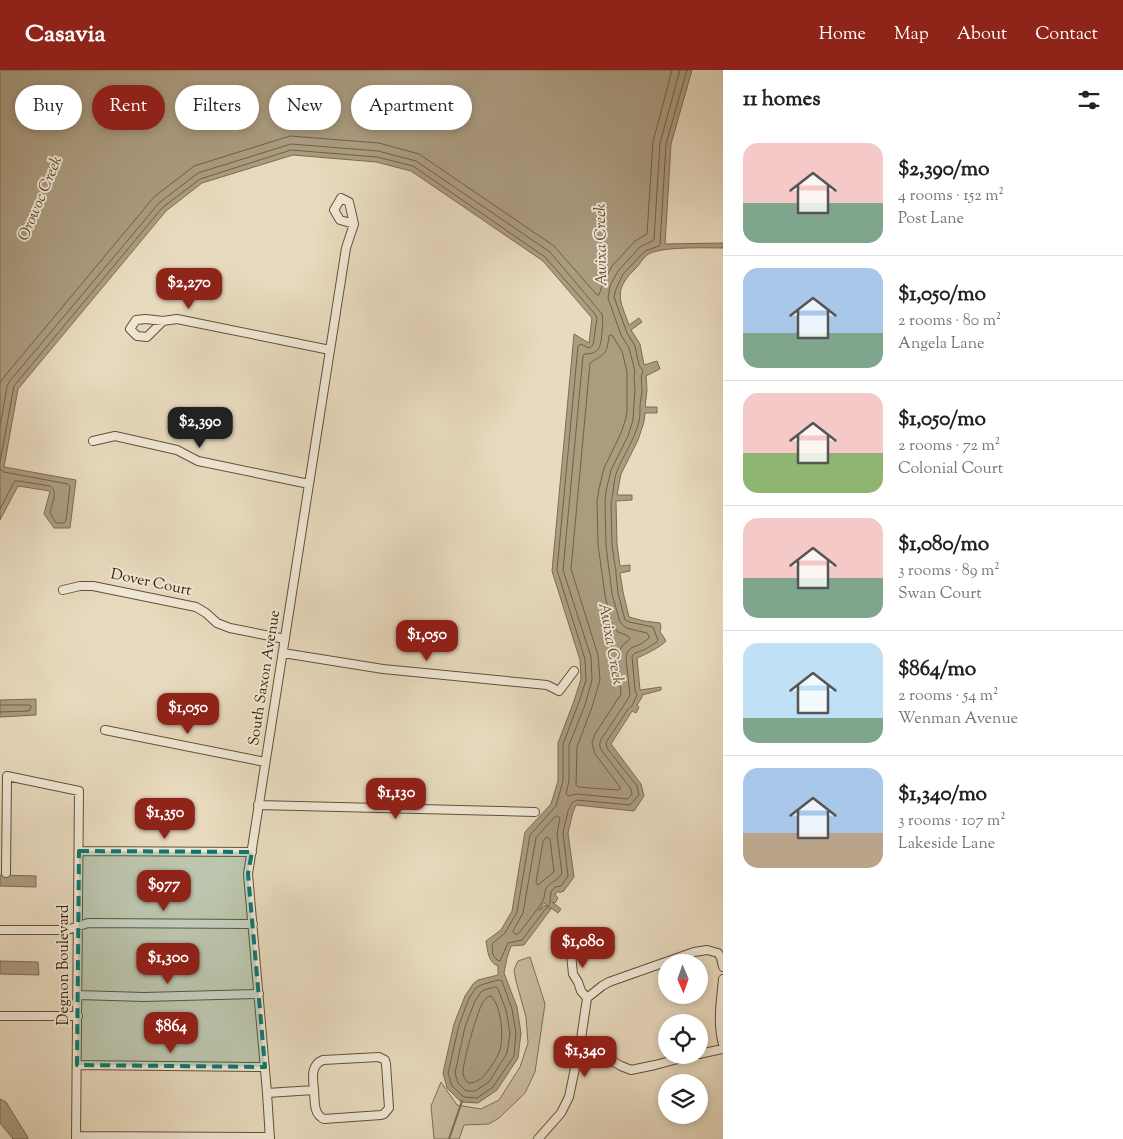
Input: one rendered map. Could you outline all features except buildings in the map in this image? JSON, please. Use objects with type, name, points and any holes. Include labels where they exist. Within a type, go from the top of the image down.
[{"type":"street","name":"South Saxon Avenue","points":[[270,1138],[248,874],[346,248],[354,224]]},
{"type":"street","points":[[163,321],[177,320],[330,350]]},
{"type":"street","points":[[93,441],[115,436],[177,450],[198,462],[309,484]]},
{"type":"street","name":"Dover Court","points":[[63,590],[80,586],[93,586],[196,607],[217,623],[230,628],[285,639]]},
{"type":"street","points":[[283,653],[383,669],[547,685],[559,691],[574,671]]},
{"type":"street","points":[[106,730],[265,762]]},
{"type":"street","name":"Degnon Boulevard","points":[[6,873],[7,776],[79,791],[76,1137]]},
{"type":"street","points":[[258,805],[535,812]]},
{"type":"street","points":[[79,851],[252,852]]},
{"type":"street","points":[[0,930],[67,930],[88,923],[253,924]]},
{"type":"street","points":[[570,946],[573,974],[587,998]]},
{"type":"street","points":[[538,1139],[566,1104],[581,1039],[587,998],[609,982],[694,952],[708,950],[718,953],[723,967]]},
{"type":"street","points":[[723,979],[720,1034],[723,1044]]},
{"type":"street","points":[[78,995],[259,994]]},
{"type":"street","points":[[0,1016],[78,1016]]},
{"type":"street","points":[[581,1039],[607,1058],[630,1070],[659,1064]]},
{"type":"street","points":[[708,1052],[723,1049]]},
{"type":"street","points":[[375,1056],[385,1060],[390,1105],[384,1114],[380,1115],[324,1119],[320,1117],[316,1110],[314,1090],[314,1069],[319,1061],[375,1056]]},
{"type":"street","points":[[77,1064],[265,1067]]},
{"type":"street","points":[[267,1093],[314,1090]]},
{"type":"street","points":[[76,1137],[270,1138]]},
{"type":"highlighted area","points":[[79,851],[252,852],[248,874],[265,1067],[77,1065]]},
{"type":"shaded area","points":[[530,957],[545,1004],[535,1072],[525,1093],[499,1118],[489,1124],[464,1125],[459,1139],[434,1139],[431,1106],[441,1082],[457,1105],[481,1109],[499,1100],[520,1067],[528,1043],[526,1017],[514,970],[518,961]]},
{"type":"water","name":"Orowoc Creek","points":[[0,70],[692,70],[671,144],[665,244],[723,243],[723,248],[684,248],[653,252],[647,255],[627,277],[620,296],[629,325],[639,318],[642,322],[631,330],[640,344],[644,365],[657,361],[660,369],[646,376],[645,407],[657,407],[657,413],[645,413],[638,440],[621,474],[617,495],[632,495],[632,500],[616,501],[617,544],[620,566],[630,565],[630,571],[620,573],[629,617],[660,623],[660,632],[666,641],[637,658],[640,690],[661,687],[661,690],[642,695],[637,705],[639,707],[636,713],[632,711],[611,744],[641,784],[644,796],[634,811],[576,805],[568,833],[574,877],[563,892],[560,893],[558,891],[555,895],[558,898],[555,903],[552,902],[561,909],[558,913],[544,903],[539,911],[545,905],[551,909],[524,945],[511,946],[507,958],[504,973],[517,1007],[521,1033],[518,1058],[497,1090],[478,1103],[461,1102],[447,1088],[443,1073],[454,1024],[465,996],[473,984],[478,980],[498,975],[498,966],[490,959],[486,941],[501,930],[512,911],[525,832],[551,804],[558,781],[558,743],[581,679],[580,660],[552,571],[574,334],[589,343],[592,318],[543,261],[411,171],[376,162],[293,155],[202,183],[166,211],[18,389],[4,467],[76,480],[70,528],[54,528],[44,514],[50,491],[18,486],[0,520]]},
{"type":"water","points":[[36,699],[36,715],[0,717],[0,700]]},
{"type":"water","points":[[0,875],[36,876],[36,887],[0,886]]},
{"type":"water","points":[[0,961],[38,962],[39,975],[0,974]]},
{"type":"water","points":[[0,1099],[6,1102],[28,1139],[13,1139],[0,1123]]},
{"type":"waterway","name":"Awixa Creek","points":[[449,1139],[462,1101]]}]
